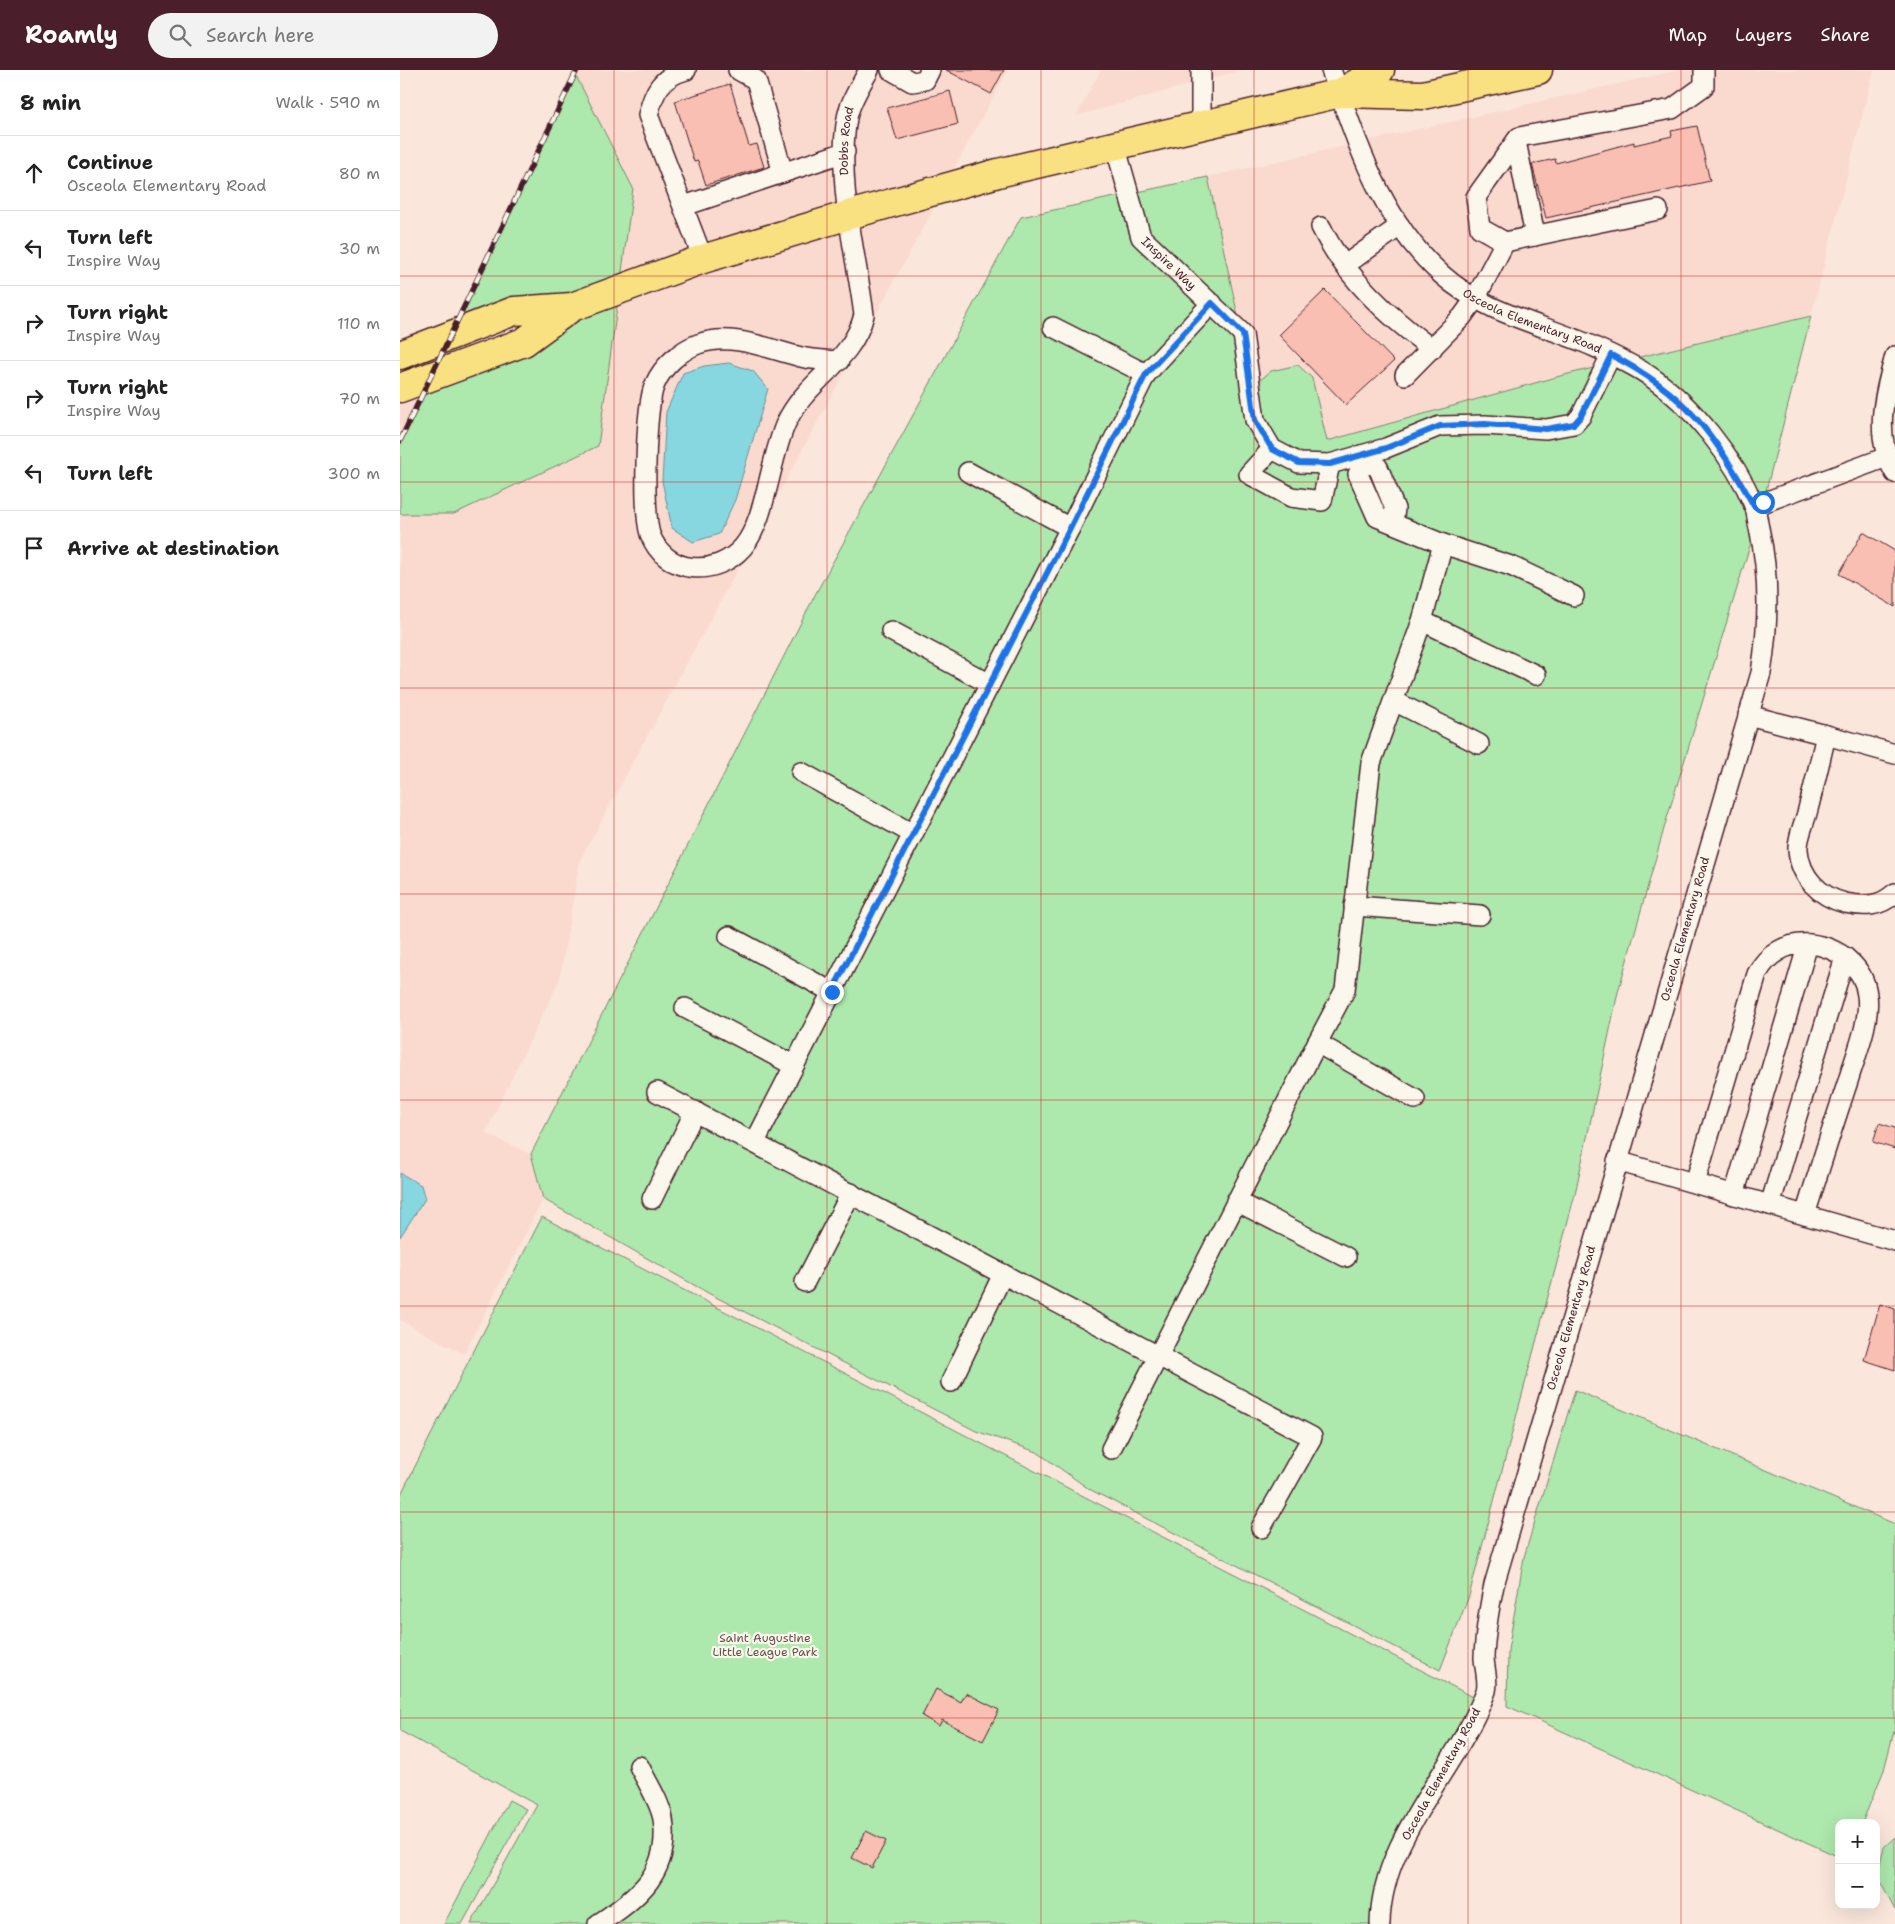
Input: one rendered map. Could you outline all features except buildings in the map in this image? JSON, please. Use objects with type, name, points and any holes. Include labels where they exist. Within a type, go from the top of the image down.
[{"type":"highway","points":[[400,355],[514,311],[572,307],[703,260],[848,215],[998,173],[1201,125],[1380,70]]},
{"type":"highway","points":[[1336,82],[1423,95],[1538,70]]},
{"type":"highway","points":[[400,388],[524,342],[572,307]]},
{"type":"street","points":[[686,70],[670,74],[659,87],[651,100],[648,115],[703,260]]},
{"type":"street","points":[[738,70],[756,80],[783,173]]},
{"type":"street","name":"Dobbs Road","points":[[838,361],[803,357],[737,341],[715,340],[697,344],[685,351],[665,368],[655,383],[650,401],[646,504],[650,534],[663,553],[675,563],[694,568],[710,568],[728,560],[743,547],[754,526],[767,490],[776,450],[787,422],[809,390],[838,361],[850,349],[861,330],[864,315],[848,215],[844,173],[847,117],[855,96],[869,70]]},
{"type":"street","points":[[891,70],[912,82],[925,80],[930,70]]},
{"type":"street","points":[[1201,70],[1201,125]]},
{"type":"street","points":[[1658,210],[1504,242],[1480,228],[1476,197],[1519,137],[1672,109],[1704,86],[1704,70]]},
{"type":"street","name":"Osceola Elementary Road","points":[[1336,82],[1369,171],[1386,205],[1430,264],[1475,299],[1498,312],[1545,327],[1611,355],[1651,376],[1699,420],[1719,446],[1754,506],[1763,544],[1768,602],[1767,633],[1761,673],[1494,1585],[1487,1622],[1484,1659],[1487,1688],[1471,1724],[1405,1834],[1387,1883],[1380,1924]]},
{"type":"street","points":[[1516,141],[1536,236]]},
{"type":"street","name":"Inspire Way","points":[[1115,145],[1141,237],[1243,334],[1255,420],[1272,449]]},
{"type":"street","points":[[684,206],[845,152]]},
{"type":"street","points":[[1345,266],[1400,226]]},
{"type":"street","points":[[1321,227],[1345,266],[1382,308],[1404,328],[1432,349]]},
{"type":"street","points":[[1405,375],[1453,328],[1475,299],[1504,242]]},
{"type":"street","points":[[755,1142],[1070,528],[1146,374],[1212,303]]},
{"type":"street","points":[[1053,327],[1146,374]]},
{"type":"street","points":[[1330,464],[1322,501],[1291,497],[1249,474],[1272,449],[1299,463],[1330,464],[1362,459],[1440,426],[1485,424],[1546,429],[1574,424],[1581,416],[1611,355]]},
{"type":"street","points":[[1754,506],[1891,465],[1882,439],[1881,418],[1895,356]]},
{"type":"street","points":[[1362,459],[1378,467],[1395,509],[1393,523],[1443,544],[1511,566],[1574,596]]},
{"type":"street","points":[[968,472],[1070,528]]},
{"type":"street","points":[[1111,1449],[1345,990],[1370,762],[1422,621],[1443,544]]},
{"type":"street","points":[[1422,621],[1536,675]]},
{"type":"street","points":[[891,631],[990,684]]},
{"type":"street","points":[[1394,701],[1479,744]]},
{"type":"street","points":[[1748,715],[1895,754]]},
{"type":"street","points":[[1826,735],[1798,848],[1803,871],[1812,884],[1825,894],[1839,901],[1868,906],[1876,904],[1895,893]]},
{"type":"street","points":[[801,772],[913,834]]},
{"type":"street","points":[[1354,906],[1480,915]]},
{"type":"street","points":[[729,936],[832,992]]},
{"type":"street","points":[[1695,1183],[1757,974],[1766,961],[1778,950],[1808,944],[1836,951],[1860,972],[1868,995],[1868,1003],[1862,1038],[1804,1215]]},
{"type":"street","points":[[1734,1195],[1808,944]]},
{"type":"street","points":[[1770,1205],[1845,957]]},
{"type":"street","points":[[685,1008],[793,1065]]},
{"type":"street","points":[[1317,1043],[1415,1099]]},
{"type":"street","points":[[657,1092],[1312,1437],[1261,1528]]},
{"type":"street","points":[[652,1199],[695,1111]]},
{"type":"street","points":[[1617,1161],[1895,1242]]},
{"type":"street","points":[[805,1282],[851,1193]]},
{"type":"street","points":[[1236,1201],[1346,1257]]},
{"type":"street","points":[[951,1382],[1003,1274]]},
{"type":"street","points":[[598,1924],[622,1909],[642,1891],[657,1870],[663,1849],[663,1818],[639,1766]]},
{"type":"shaded area","points":[[577,70],[859,70],[836,140],[834,174],[838,208],[621,279],[575,74]]},
{"type":"shaded area","points":[[879,70],[1008,70],[950,176],[857,203],[853,172],[856,118]]},
{"type":"shaded area","points":[[1101,70],[1242,70],[1076,116]]},
{"type":"shaded area","points":[[1679,70],[1874,70],[1811,316],[1560,376],[1326,441],[1253,387],[1208,177]]},
{"type":"shaded area","points":[[938,200],[580,860],[559,981],[485,1133],[531,1154],[543,1199],[464,1354],[400,1320],[400,1237],[425,1199],[421,1185],[400,1173],[400,514],[454,514],[618,300],[705,269]],"holes":[[[666,412],[672,528],[662,481]]]},
{"type":"shaded area","points":[[425,389],[400,442],[400,398]]},
{"type":"green space","points":[[575,74],[633,188],[621,279],[577,295],[456,324]]},
{"type":"green space","points":[[1208,177],[1253,386],[1271,371],[1298,365],[1312,378],[1327,441],[1560,376],[1811,316],[1762,506],[1667,818],[1618,992],[1575,1194],[1469,1596],[1440,1670],[1089,1489],[1037,1452],[976,1431],[708,1293],[543,1199],[531,1154],[816,593],[1021,217]]},
{"type":"green space","points":[[618,300],[598,446],[454,514],[400,514],[400,442],[425,389],[574,316]]},
{"type":"green space","name":"Saint Augustine Little League Park","points":[[542,1217],[1481,1701],[1405,1834],[1380,1924],[471,1924],[537,1805],[400,1731],[400,1496]]},
{"type":"green space","points":[[1575,1390],[1895,1524],[1895,1727],[1884,1770],[1864,1819],[1835,1819],[1835,1855],[1507,1706],[1508,1650],[1524,1557]]},
{"type":"green space","points":[[509,1800],[526,1809],[462,1924],[444,1924]]},
{"type":"green space","points":[[1895,1837],[1895,1910],[1880,1882],[1880,1864],[1884,1847]]},
{"type":"water","points":[[729,363],[753,371],[768,389],[735,500],[719,534],[693,542],[672,528],[662,481],[666,412],[683,373],[704,366]]},
{"type":"water","points":[[400,1173],[421,1185],[425,1199],[400,1237]]},
{"type":"railway","points":[[400,441],[577,70]]},
{"type":"route","points":[[832,992],[1070,528],[1146,374],[1212,303],[1243,334],[1255,420],[1272,449],[1299,463],[1330,464],[1386,448],[1440,426],[1485,424],[1546,429],[1574,424],[1581,416],[1611,355],[1651,376],[1676,397],[1699,420],[1719,446],[1754,506],[1763,502]]}]
